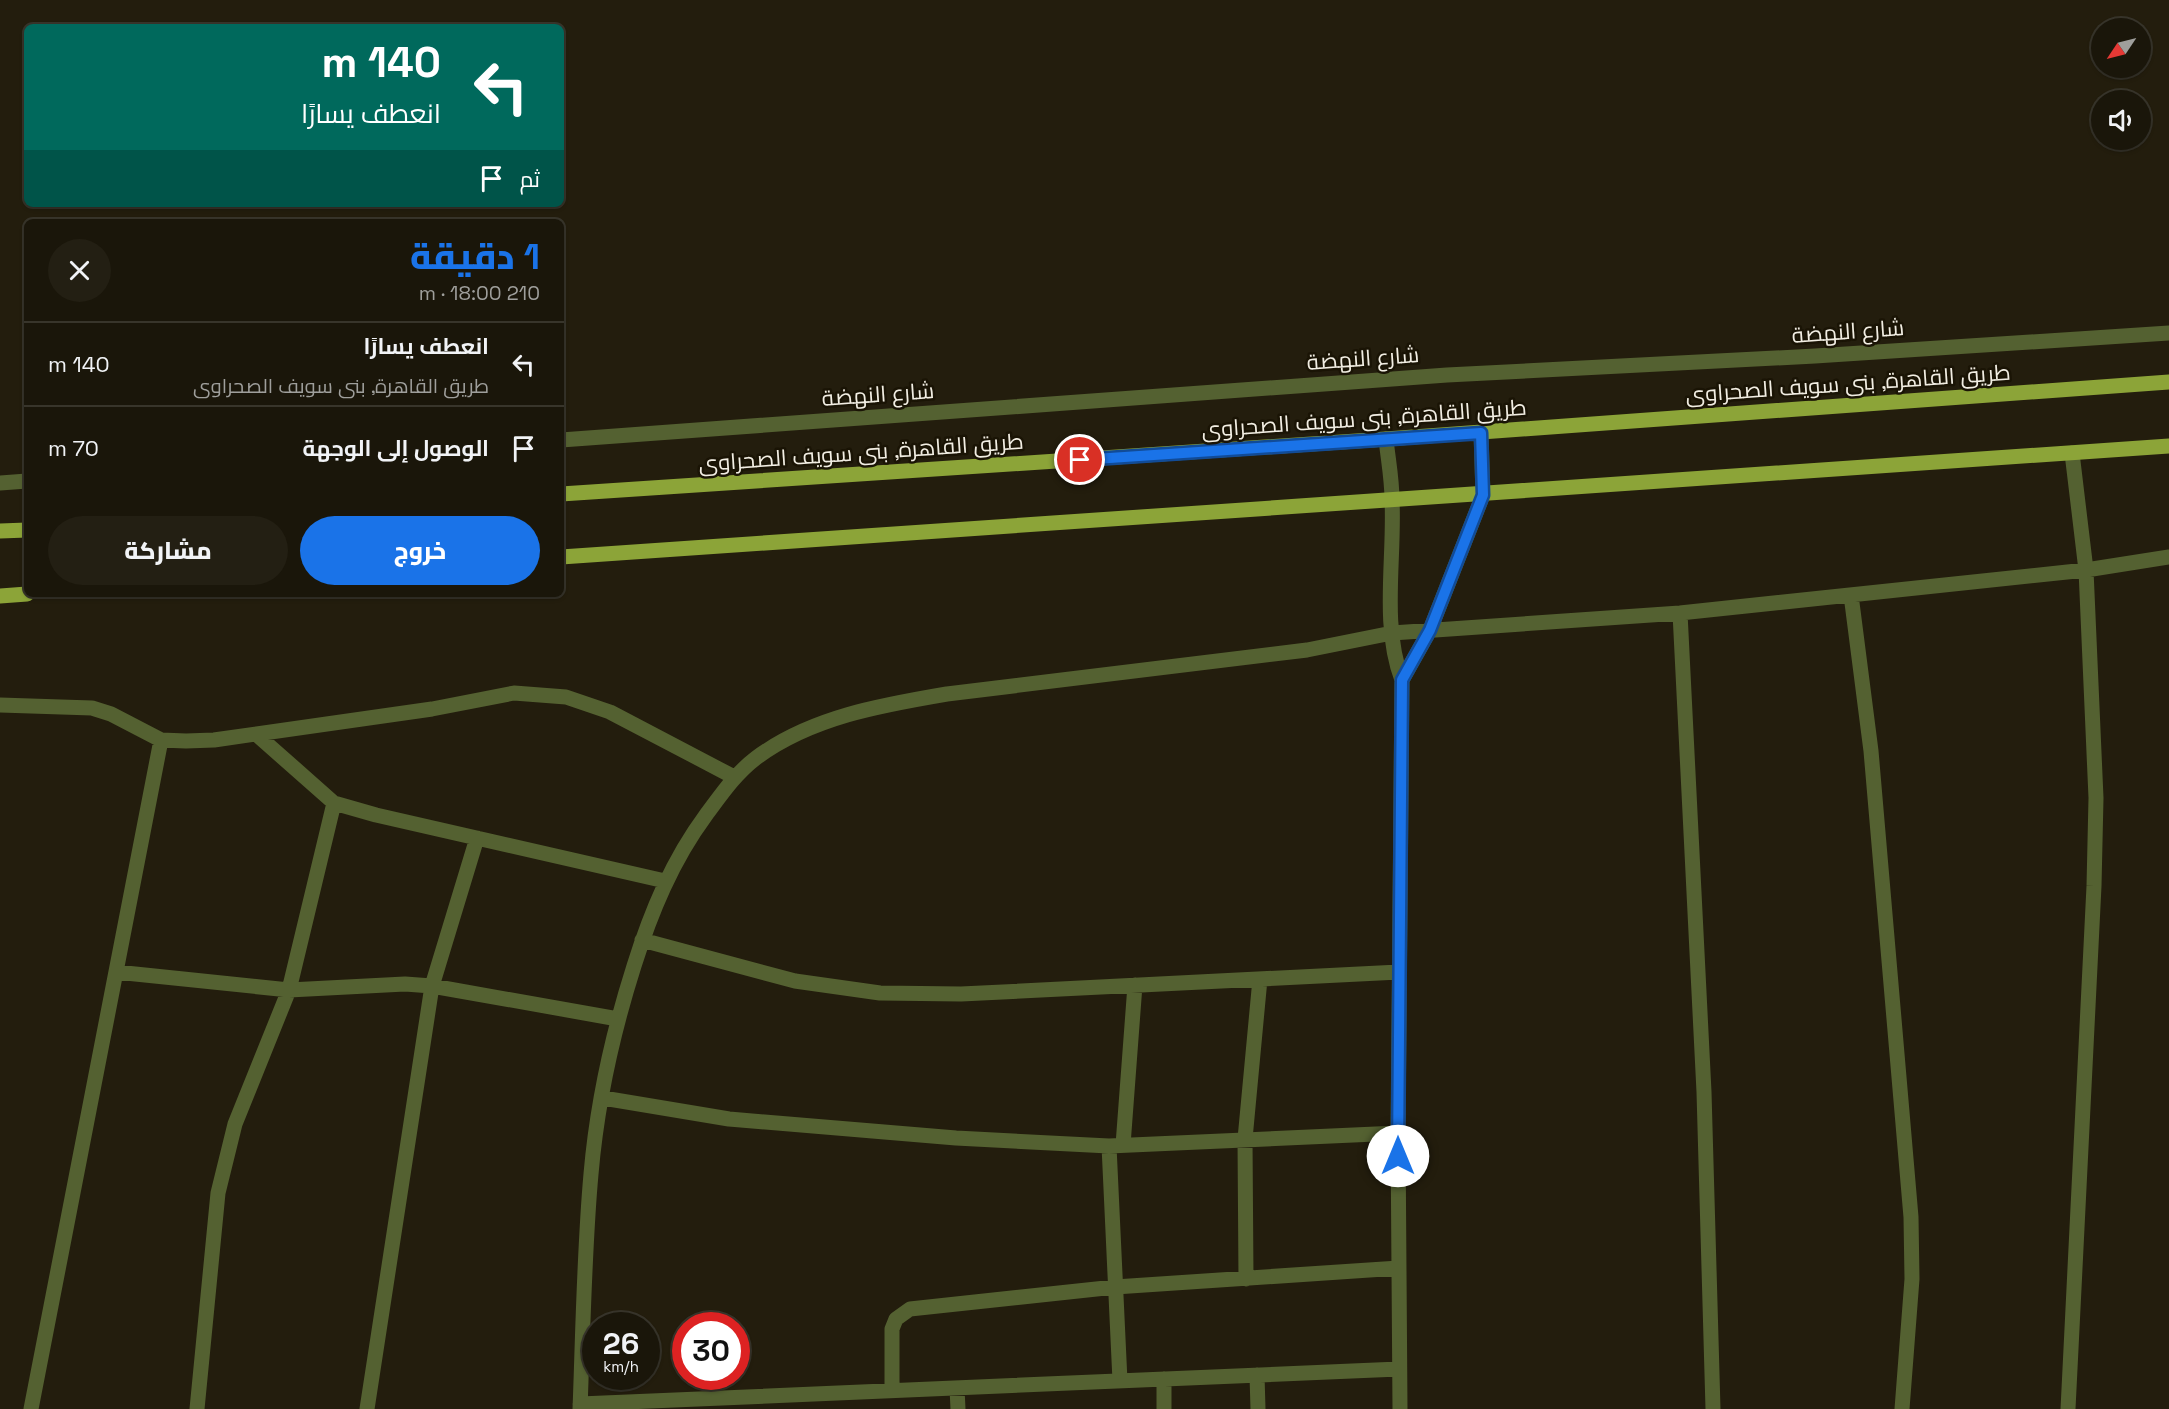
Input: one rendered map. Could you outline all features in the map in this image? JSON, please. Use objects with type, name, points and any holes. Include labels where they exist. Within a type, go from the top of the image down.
[{"type":"main road","name":"طريق القاهرة, بنى سويف الصحراوى","points":[[564,494],[1481,433],[2169,382]]},
{"type":"main road","points":[[564,557],[2169,446]]},
{"type":"main road","points":[[0,531],[24,530]]},
{"type":"main road","points":[[0,596],[24,594]]},
{"type":"street","name":"شارع النهضة","points":[[564,440],[1447,375],[1815,356],[2169,333]]},
{"type":"street","points":[[1402,680],[1430,630],[1483,495],[1481,433]]},
{"type":"street","points":[[1386,439],[1392,499],[1392,633],[1394,658],[1402,680],[1398,1133],[1400,1409]]},
{"type":"street","points":[[2068,1409],[2096,820],[2086,570],[2072,453]]},
{"type":"street","points":[[0,483],[24,481]]},
{"type":"street","points":[[1399,1369],[892,1391],[775,1402],[580,1406],[591,1173],[618,1019],[642,940],[665,881],[692,833],[734,777],[757,757],[797,733],[833,719],[891,704],[947,694],[1307,650],[1392,633],[1680,613],[2086,570],[2169,557]]},
{"type":"street","points":[[1851,594],[1872,751],[1911,1217],[1912,1279],[1902,1409]]},
{"type":"street","points":[[1680,613],[1704,1092],[1713,1409]]},
{"type":"street","points":[[0,705],[92,708],[111,714],[161,740],[204,740],[432,709],[514,693],[566,697],[610,712],[734,777]]},
{"type":"street","points":[[256,734],[334,803],[665,881]]},
{"type":"street","points":[[31,1409],[161,740]]},
{"type":"street","points":[[197,1409],[218,1193],[236,1124],[289,990],[334,803]]},
{"type":"street","points":[[367,1409],[432,986],[477,838]]},
{"type":"street","points":[[642,940],[795,981],[880,993],[961,994],[1399,972]]},
{"type":"street","points":[[116,972],[289,990],[405,984],[458,988],[618,1019]]},
{"type":"street","points":[[1246,1279],[1245,1139],[1260,979]]},
{"type":"street","points":[[1120,1381],[1115,1287],[1116,1145],[1135,985]]},
{"type":"street","points":[[603,1098],[729,1119],[956,1138],[1116,1145],[1398,1133]]},
{"type":"street","points":[[892,1391],[892,1329],[896,1319],[910,1309],[1115,1287],[1399,1268]]},
{"type":"street","points":[[1257,1375],[1258,1409]]},
{"type":"street","points":[[1164,1379],[1164,1409]]},
{"type":"street","points":[[957,1388],[958,1409]]},
{"type":"route","points":[[1080,460],[1481,433],[1483,495],[1430,630],[1416,659],[1402,680],[1398,1156]]}]
